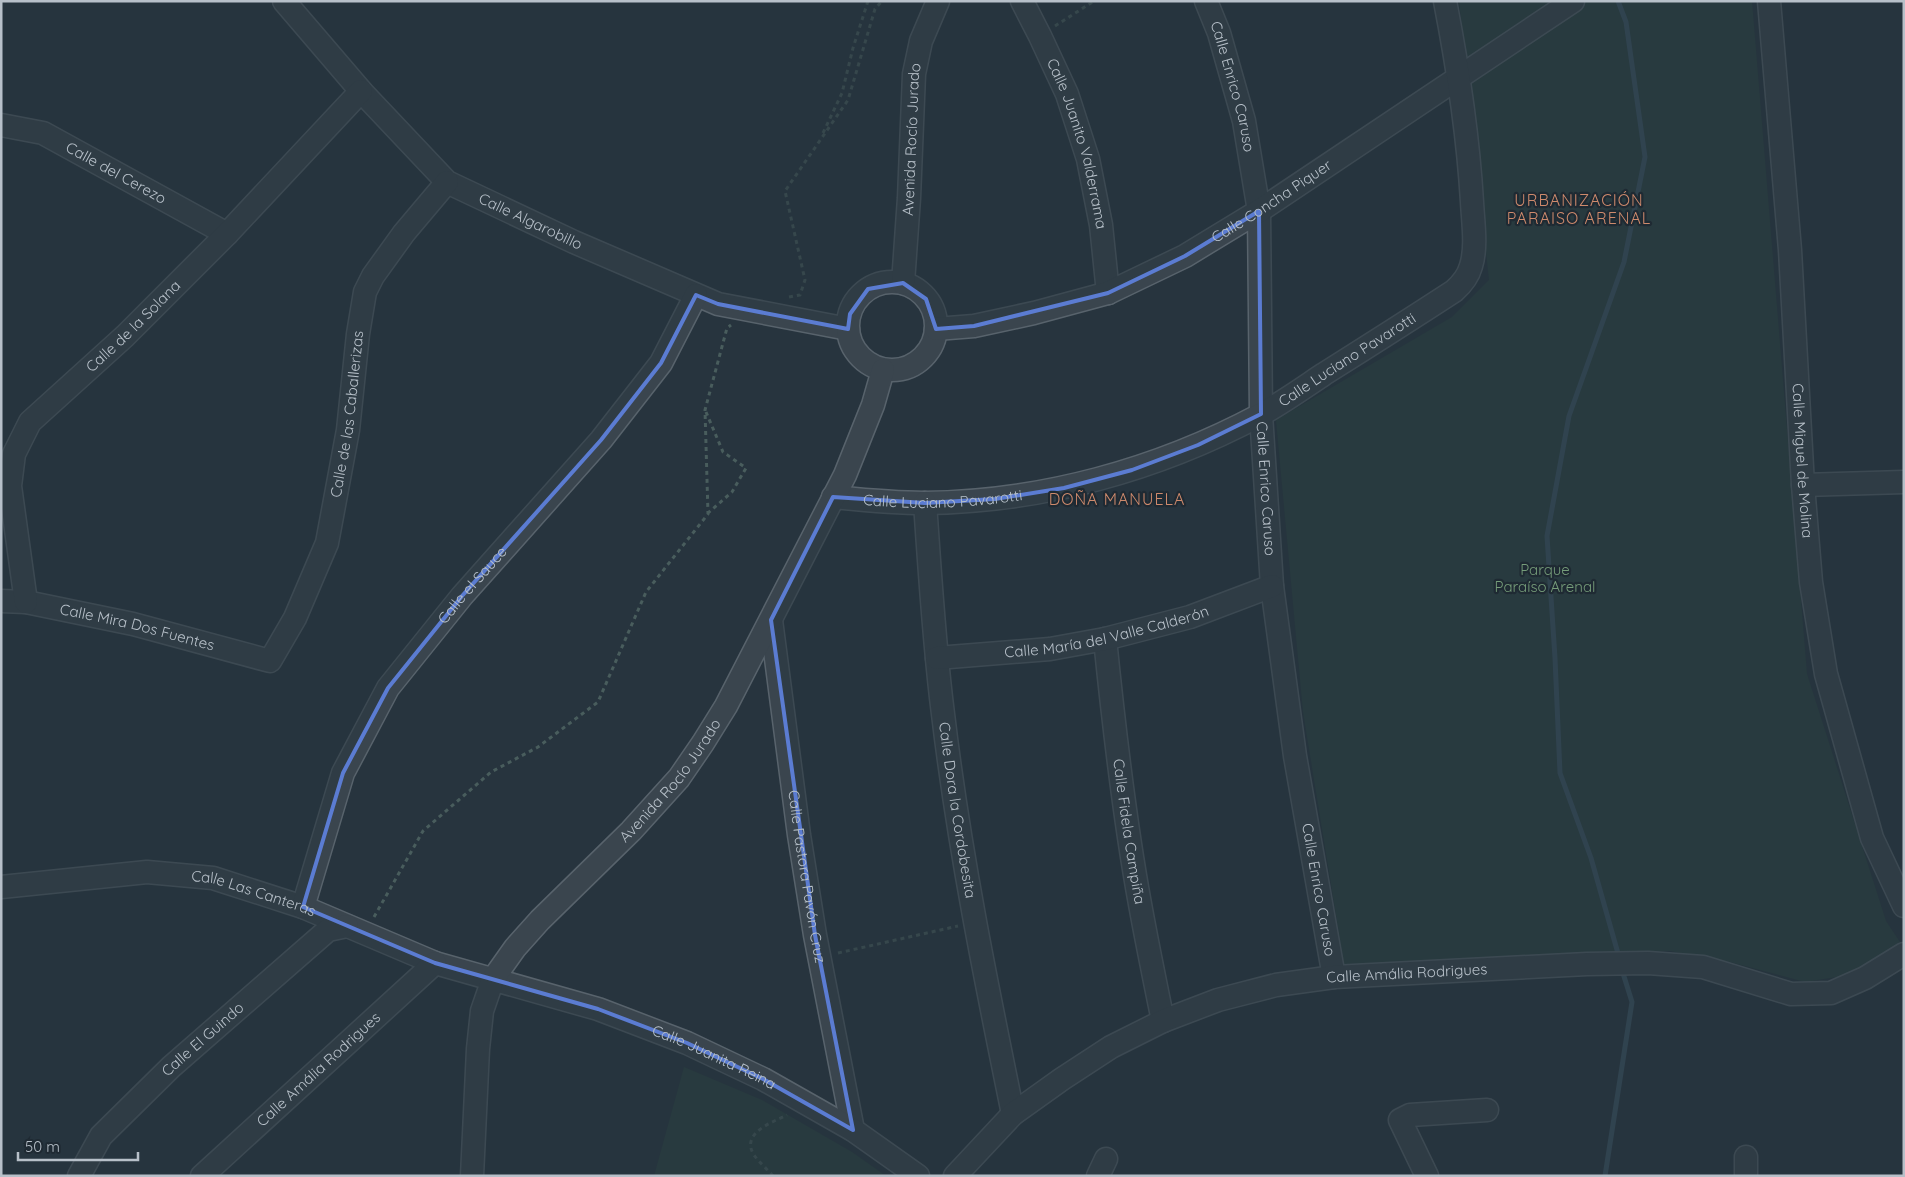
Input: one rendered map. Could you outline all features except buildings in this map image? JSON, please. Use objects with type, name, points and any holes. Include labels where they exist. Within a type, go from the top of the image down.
[{"type":"street","name":"Calle Algarobillo","points":[[284,1],[361,91],[447,182],[574,242],[718,304],[848,329]]},
{"type":"street","name":"Avenida Rocío Jurado","points":[[902,283],[909,198],[912,92],[915,66],[921,40],[938,1]]},
{"type":"street","name":"Calle Juanito Valderrama","points":[[1022,1],[1067,94],[1088,159],[1101,225],[1108,293]]},
{"type":"street","name":"Calle Enrico Caruso","points":[[1206,1],[1219,33],[1244,121],[1259,211],[1261,414],[1272,586],[1295,756],[1334,977]]},
{"type":"street","name":"Calle Luciano Pavarotti","points":[[833,497],[879,502],[925,503],[995,499],[1073,486],[1132,470],[1198,445],[1261,414],[1454,291],[1468,275],[1472,265],[1473,221],[1459,77],[1445,1]]},
{"type":"street","name":"Calle Concha Piquer","points":[[936,329],[974,326],[1034,313],[1108,293],[1184,256],[1259,211],[1574,1]]},
{"type":"street","name":"Calle Miguel de Molina","points":[[1769,1],[1789,240],[1803,485],[1811,582],[1826,674],[1872,838],[1904,906]]},
{"type":"street","name":"Calle de la Solana","points":[[26,602],[10,486],[14,454],[30,422],[125,336],[227,234],[361,91]]},
{"type":"street","name":"Calle del Cerezo","points":[[1,126],[43,133],[227,234]]},
{"type":"street","name":"Calle de las Caballerizas","points":[[270,661],[295,618],[327,543],[348,430],[358,334],[365,292],[373,276],[404,233],[447,182]]},
{"type":"street","points":[[883,283],[902,283],[914,288],[926,298],[934,313],[936,329],[933,344],[925,356],[913,366],[898,370],[883,370],[866,362],[853,348],[848,329],[850,314],[857,300],[868,289],[883,283]]},
{"type":"street","name":"Calle el Sauce","points":[[303,907],[343,773],[388,688],[462,596],[601,440],[661,363],[696,294]]},
{"type":"street","name":"Avenida Rocío Jurado","points":[[472,1176],[478,1049],[482,1011],[493,979],[515,948],[540,920],[630,831],[679,778],[726,706],[845,475],[873,405],[883,370]]},
{"type":"street","points":[[1803,485],[1904,482]]},
{"type":"street","name":"Calle Dora la Cordobesita","points":[[925,503],[936,658],[944,726],[974,923],[1013,1114]]},
{"type":"street","name":"Calle María del Valle Calderón","points":[[936,658],[1050,649],[1105,639],[1190,617],[1272,586]]},
{"type":"street","name":"Calle Mira Dos Fuentes","points":[[1,601],[26,602],[133,624],[270,661]]},
{"type":"street","name":"Calle Pastora Pavón Cruz","points":[[771,620],[799,835],[819,958],[853,1130]]},
{"type":"street","name":"Calle Fidela Campiña","points":[[1105,639],[1116,744],[1140,903],[1163,1020]]},
{"type":"street","name":"Calle Las Canteras","points":[[1,887],[147,872],[213,878],[303,907],[436,963],[493,979]]},
{"type":"street","name":"Calle El Guindo","points":[[79,1176],[101,1136],[171,1067],[328,930],[347,926]]},
{"type":"street","name":"Calle Amália Rodrigues","points":[[955,1176],[1013,1114],[1111,1047],[1163,1020],[1218,1000],[1276,985],[1334,977],[1648,962],[1703,967],[1791,994],[1831,993],[1865,978],[1904,954]]},
{"type":"street","name":"Calle Amália Rodrigues","points":[[202,1176],[436,963]]},
{"type":"street","name":"Calle Juanita Reina","points":[[493,979],[598,1009],[687,1043],[762,1079],[808,1104],[853,1130],[918,1176]]},
{"type":"street","points":[[1427,1176],[1400,1120],[1410,1115],[1487,1110]]},
{"type":"path","points":[[818,143],[842,93],[853,48],[868,1]]},
{"type":"path","points":[[782,298],[800,295],[805,280],[785,191],[848,100],[875,9],[882,1]]},
{"type":"path","points":[[1040,36],[1094,1]]},
{"type":"path","points":[[708,514],[705,410],[727,328],[755,311]]},
{"type":"path","points":[[347,926],[372,922],[423,831],[491,772],[538,747],[598,702],[646,592],[708,514],[732,492],[746,468],[723,452],[705,410]]},
{"type":"path","points":[[819,958],[974,923]]},
{"type":"path","points":[[773,1176],[754,1154],[751,1147],[751,1138],[770,1123],[808,1104]]},
{"type":"highlighted area","points":[[1259,211],[1261,414],[1198,445],[1132,470],[1064,488],[995,499],[925,503],[833,497],[771,620],[815,935],[853,1130],[763,1079],[687,1043],[598,1009],[435,963],[303,907],[343,773],[388,688],[462,596],[601,440],[661,363],[696,295],[718,304],[848,329],[850,314],[868,289],[903,283],[926,299],[936,329],[974,326],[1108,293],[1185,256]]},
{"type":"green space","name":"Parque Paraíso Arenal","points":[[1459,1],[1752,1],[1807,674],[1886,921],[1900,942],[1849,975],[1805,982],[1730,962],[1670,951],[1344,964],[1303,712],[1276,420],[1452,317],[1489,280]]},
{"type":"green space","points":[[684,1067],[762,1100],[852,1152],[886,1176],[654,1176]]},
{"type":"waterway","points":[[1618,1],[1626,22],[1645,157],[1624,262],[1569,416],[1547,536],[1560,773],[1591,858],[1619,957]]},
{"type":"waterway","points":[[1605,1176],[1632,1002],[1622,970]]},
{"type":"district","name":"URBANIZACIÓN PARAISO ARENAL","points":[[1579,209]]},
{"type":"district","name":"DOÑA MANUELA","points":[[1117,499]]}]
